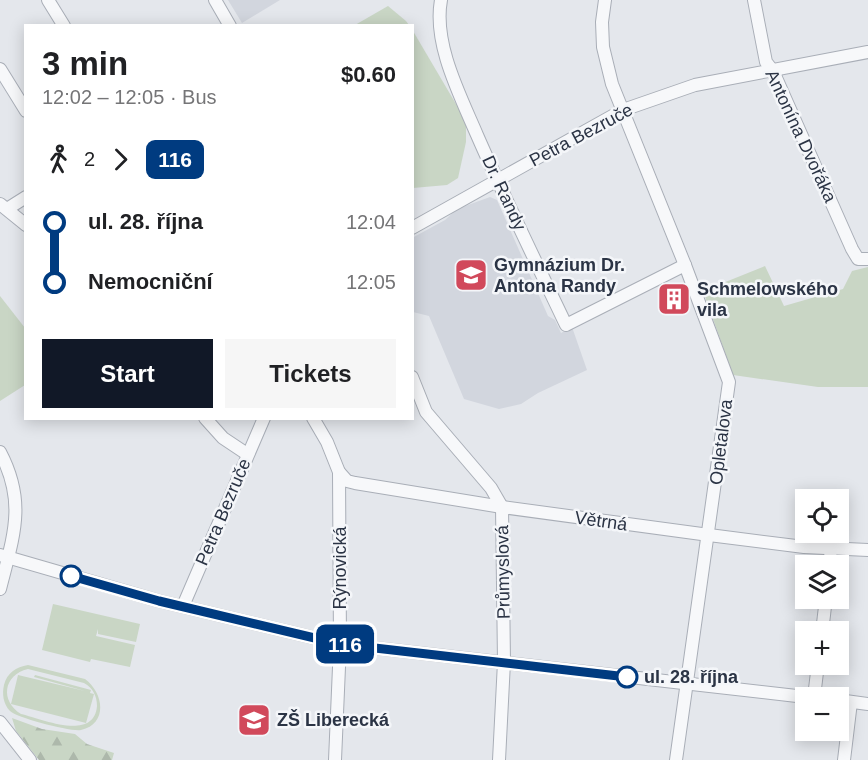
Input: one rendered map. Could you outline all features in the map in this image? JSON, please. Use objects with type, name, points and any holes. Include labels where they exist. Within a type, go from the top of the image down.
[{"type":"street","points":[[48,0],[63,24]]},
{"type":"street","points":[[215,0],[229,24]]},
{"type":"street","name":"Dr. Randy","points":[[441,0],[438,13],[450,72],[497,182],[566,325],[685,265]]},
{"type":"street","name":"Opletalova","points":[[605,0],[602,22],[603,47],[612,84],[685,265],[729,382],[676,760]]},
{"type":"street","name":"Antonína Dvořáka","points":[[754,0],[766,62],[773,71],[852,249],[858,259],[868,260]]},
{"type":"street","name":"Petra Bezruče","points":[[414,227],[623,110],[695,86],[868,52]]},
{"type":"street","points":[[0,69],[24,108]]},
{"type":"street","points":[[24,198],[3,206],[24,223]]},
{"type":"street","name":"Průmyslová","points":[[414,382],[426,412],[491,488],[502,507],[504,662],[499,760]]},
{"type":"street","points":[[207,420],[223,438],[247,454]]},
{"type":"street","name":"Petra Bezruče","points":[[183,606],[263,420]]},
{"type":"street","name":"Rýnovická","points":[[314,420],[330,448],[339,472],[340,644],[335,760]]},
{"type":"street","points":[[0,452],[15,494],[16,512],[14,536],[4,557],[0,589]]},
{"type":"street","name":"Větrná","points":[[339,472],[347,481],[355,483],[502,507],[709,535],[831,549],[868,550]]},
{"type":"street","points":[[14,536],[11,531],[10,516],[11,500],[15,494]]},
{"type":"street","points":[[830,555],[831,549]]},
{"type":"street","points":[[4,557],[159,601],[340,644],[795,696]]},
{"type":"street","points":[[849,702],[868,704]]},
{"type":"street","points":[[0,722],[30,760]]},
{"type":"street","points":[[844,741],[844,760]]},
{"type":"shaded area","points":[[228,0],[280,0],[242,23]]},
{"type":"shaded area","name":"Gymnázium Dr. Antona Randy","points":[[490,197],[497,200],[548,316],[555,320],[561,333],[572,327],[587,370],[538,393],[521,404],[499,409],[464,399],[429,316],[414,312],[414,237],[445,220],[457,209]]},
{"type":"green space","points":[[388,6],[408,24],[357,24]]},
{"type":"green space","points":[[414,33],[466,121],[466,142],[458,178],[447,185],[414,188]]},
{"type":"green space","points":[[765,266],[784,306],[843,289],[852,271],[868,267],[868,387],[818,387],[733,375],[703,291]]},
{"type":"green space","points":[[0,296],[24,327],[24,386],[0,401]]},
{"type":"green space","points":[[53,604],[140,624],[136,642],[98,634],[98,629],[96,636],[135,645],[130,667],[91,659],[90,662],[42,650]]},
{"type":"green space","points":[[28,665],[85,679],[96,692],[99,700],[99,715],[96,721],[90,727],[75,730],[33,721],[10,711],[4,698],[5,681],[16,669]],"holes":[[[28,669],[84,683],[94,693],[97,706],[94,717],[87,723],[77,726],[53,723],[21,714],[14,709],[7,696],[9,682],[20,672]]]},
{"type":"green space","points":[[18,675],[85,691],[34,677],[35,675],[91,690],[90,693],[94,694],[86,723],[11,704]]},
{"type":"green space","points":[[12,718],[42,729],[75,734],[87,744],[114,753],[112,760],[39,760],[16,731]]},
{"type":"bus line","name":"116","points":[[71,576],[159,601],[340,644],[627,677]]},
{"type":"place","name":"Gymnázium Dr. Antona Randy","points":[[471,275]]},
{"type":"place","name":"Schmelowského vila","points":[[674,299]]},
{"type":"place","name":"ul. 28. října","points":[[627,677]]},
{"type":"place","name":"ZŠ Liberecká","points":[[254,720]]}]
